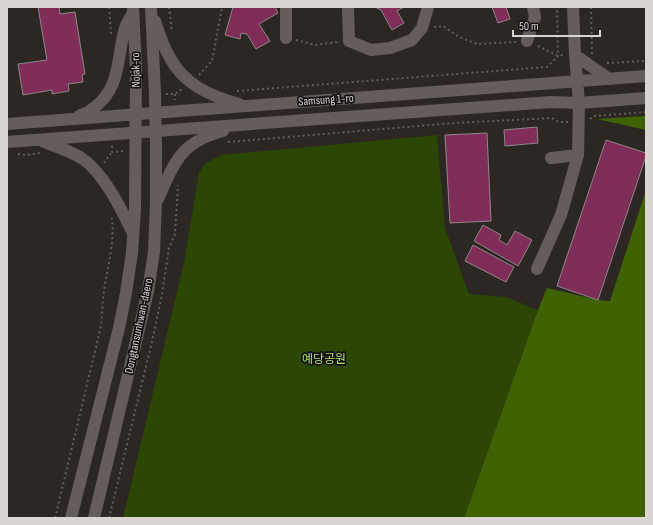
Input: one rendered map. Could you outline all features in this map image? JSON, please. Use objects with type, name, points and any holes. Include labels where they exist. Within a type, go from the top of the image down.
[{"type":"street","points":[[286,7],[286,38]]},
{"type":"street","points":[[348,7],[348,41],[371,50],[390,48],[412,40],[422,28],[428,7]]},
{"type":"street","points":[[527,41],[534,16],[534,7]]},
{"type":"street","points":[[537,269],[561,215],[578,155],[579,103],[573,7]]},
{"type":"street","points":[[151,8],[168,55],[175,68],[182,76],[200,90],[246,106]]},
{"type":"street","name":"Nojak-ro","points":[[151,8],[156,131]]},
{"type":"street","points":[[58,120],[86,114],[103,101],[114,81],[124,30],[133,9]]},
{"type":"street","name":"Nojak-ro","points":[[133,9],[136,133]]},
{"type":"street","points":[[135,49],[143,56],[148,54],[153,48]]},
{"type":"street","points":[[575,55],[609,79]]},
{"type":"street","name":"Samsung 1-ro","points":[[7,124],[646,76]]},
{"type":"street","name":"Samsung 1-ro","points":[[7,142],[551,102],[579,103],[646,98]]},
{"type":"street","points":[[156,202],[182,152],[199,139],[213,133],[247,124]]},
{"type":"street","name":"Dongtansunhwan-daero","points":[[94,518],[148,291],[154,252],[156,131]]},
{"type":"street","name":"Dongtansunhwan-daero","points":[[71,518],[122,314],[130,273],[134,234],[136,133]]},
{"type":"street","points":[[39,140],[76,155],[92,166],[102,177],[134,234]]},
{"type":"street","points":[[551,158],[578,155]]},
{"type":"street","points":[[135,174],[138,168],[144,166],[150,168],[156,175]]},
{"type":"path","points":[[170,7],[172,34]]},
{"type":"path","points":[[194,74],[198,77],[212,61],[222,7]]},
{"type":"path","points":[[234,91],[547,67],[558,56],[557,7]]},
{"type":"path","points":[[591,7],[592,54],[596,58]]},
{"type":"path","points":[[422,28],[443,26],[459,36],[477,44],[527,41],[558,56]]},
{"type":"path","points":[[286,38],[315,45],[348,41]]},
{"type":"path","points":[[606,62],[646,61]]},
{"type":"path","points":[[588,120],[594,116],[646,112]]},
{"type":"path","points":[[226,142],[461,123],[552,118],[559,122]]},
{"type":"path","points":[[110,518],[152,342],[170,248],[175,234],[177,189],[179,182]]},
{"type":"path","points":[[55,518],[101,326],[103,299],[113,228],[111,213]]},
{"type":"green space","points":[[646,116],[646,130],[597,119]]},
{"type":"green space","name":"예당공원","points":[[437,135],[445,228],[469,294],[506,297],[538,310],[464,518],[123,518],[184,263],[199,173],[204,164],[222,155]]},
{"type":"green space","points":[[646,190],[646,518],[464,518],[547,288],[598,300],[610,301]]},
{"type":"building","points":[[38,7],[59,7],[60,14],[75,12],[85,74],[82,75],[83,82],[68,84],[69,91],[52,94],[52,90],[23,95],[18,64],[47,60]]},
{"type":"building","points":[[233,7],[275,7],[278,13],[259,24],[270,41],[256,49],[247,34],[241,33],[240,39],[225,35]]},
{"type":"building","points":[[375,7],[404,7],[397,11],[404,23],[392,30],[381,10]]},
{"type":"building","points":[[492,7],[506,7],[510,19],[498,23]]},
{"type":"building","points":[[537,127],[538,143],[505,146],[504,130]]},
{"type":"building","points":[[487,133],[491,221],[450,223],[445,135]]},
{"type":"building","points":[[606,140],[646,153],[646,156],[598,300],[557,286]]},
{"type":"building","points":[[483,225],[501,235],[499,240],[507,245],[515,231],[532,240],[518,266],[474,241]]},
{"type":"building","points":[[473,245],[514,267],[506,282],[465,261]]}]
